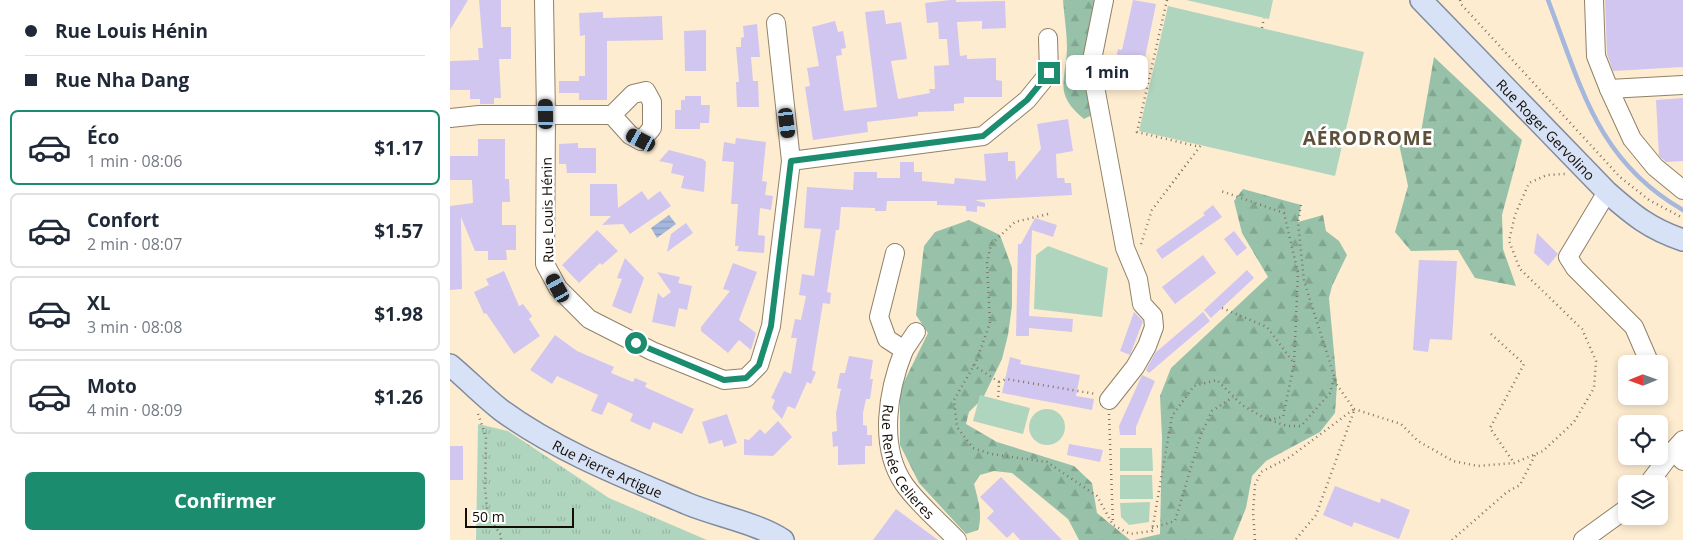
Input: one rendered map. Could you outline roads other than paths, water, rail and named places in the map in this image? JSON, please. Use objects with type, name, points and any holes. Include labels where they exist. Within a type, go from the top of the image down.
[{"type":"main road","name":"Rue Roger Gervolino","points":[[1421,0],[1607,192],[1638,220],[1654,230],[1683,240]]},
{"type":"main road","name":"Rue Roger Gervolino","points":[[1439,0],[1503,68],[1632,198],[1661,218],[1683,226]]},
{"type":"main road","name":"Rue Pierre Artigue","points":[[450,364],[500,409],[538,434],[581,456],[688,504],[773,533],[783,540]]},
{"type":"street","name":"Rue Louis Hénin","points":[[544,0],[546,114],[545,264],[558,288],[589,319],[652,351],[724,380],[746,378],[759,365],[771,326],[791,161],[776,23]]},
{"type":"street","points":[[1104,0],[1091,65],[1125,248],[1138,279],[1142,304],[1153,316],[1154,326],[1139,360],[1110,398]]},
{"type":"street","points":[[1594,0],[1596,56],[1632,139],[1655,168],[1683,190]]},
{"type":"street","points":[[791,161],[983,136],[1027,100],[1049,73],[1048,38]]},
{"type":"street","points":[[1609,89],[1683,86]]},
{"type":"street","points":[[450,118],[479,115],[612,115]]},
{"type":"street","points":[[1607,192],[1568,257],[1575,268],[1634,327],[1646,355]]},
{"type":"street","points":[[896,253],[879,317],[887,339],[904,350]]},
{"type":"street","name":"Rue Renée Celieres","points":[[916,332],[904,350],[896,369],[888,413],[889,444],[894,464],[904,484],[958,540]]},
{"type":"street","points":[[1657,475],[1680,451]]},
{"type":"street","points":[[1583,540],[1618,515]]},
{"type":"water","points":[[669,215],[676,224],[657,238],[651,228]]},
{"type":"waterway","points":[[1548,0],[1583,91],[1611,145],[1630,169],[1654,190],[1683,210]]},
{"type":"district","name":"AÉRODROME","points":[[1368,138]]}]
